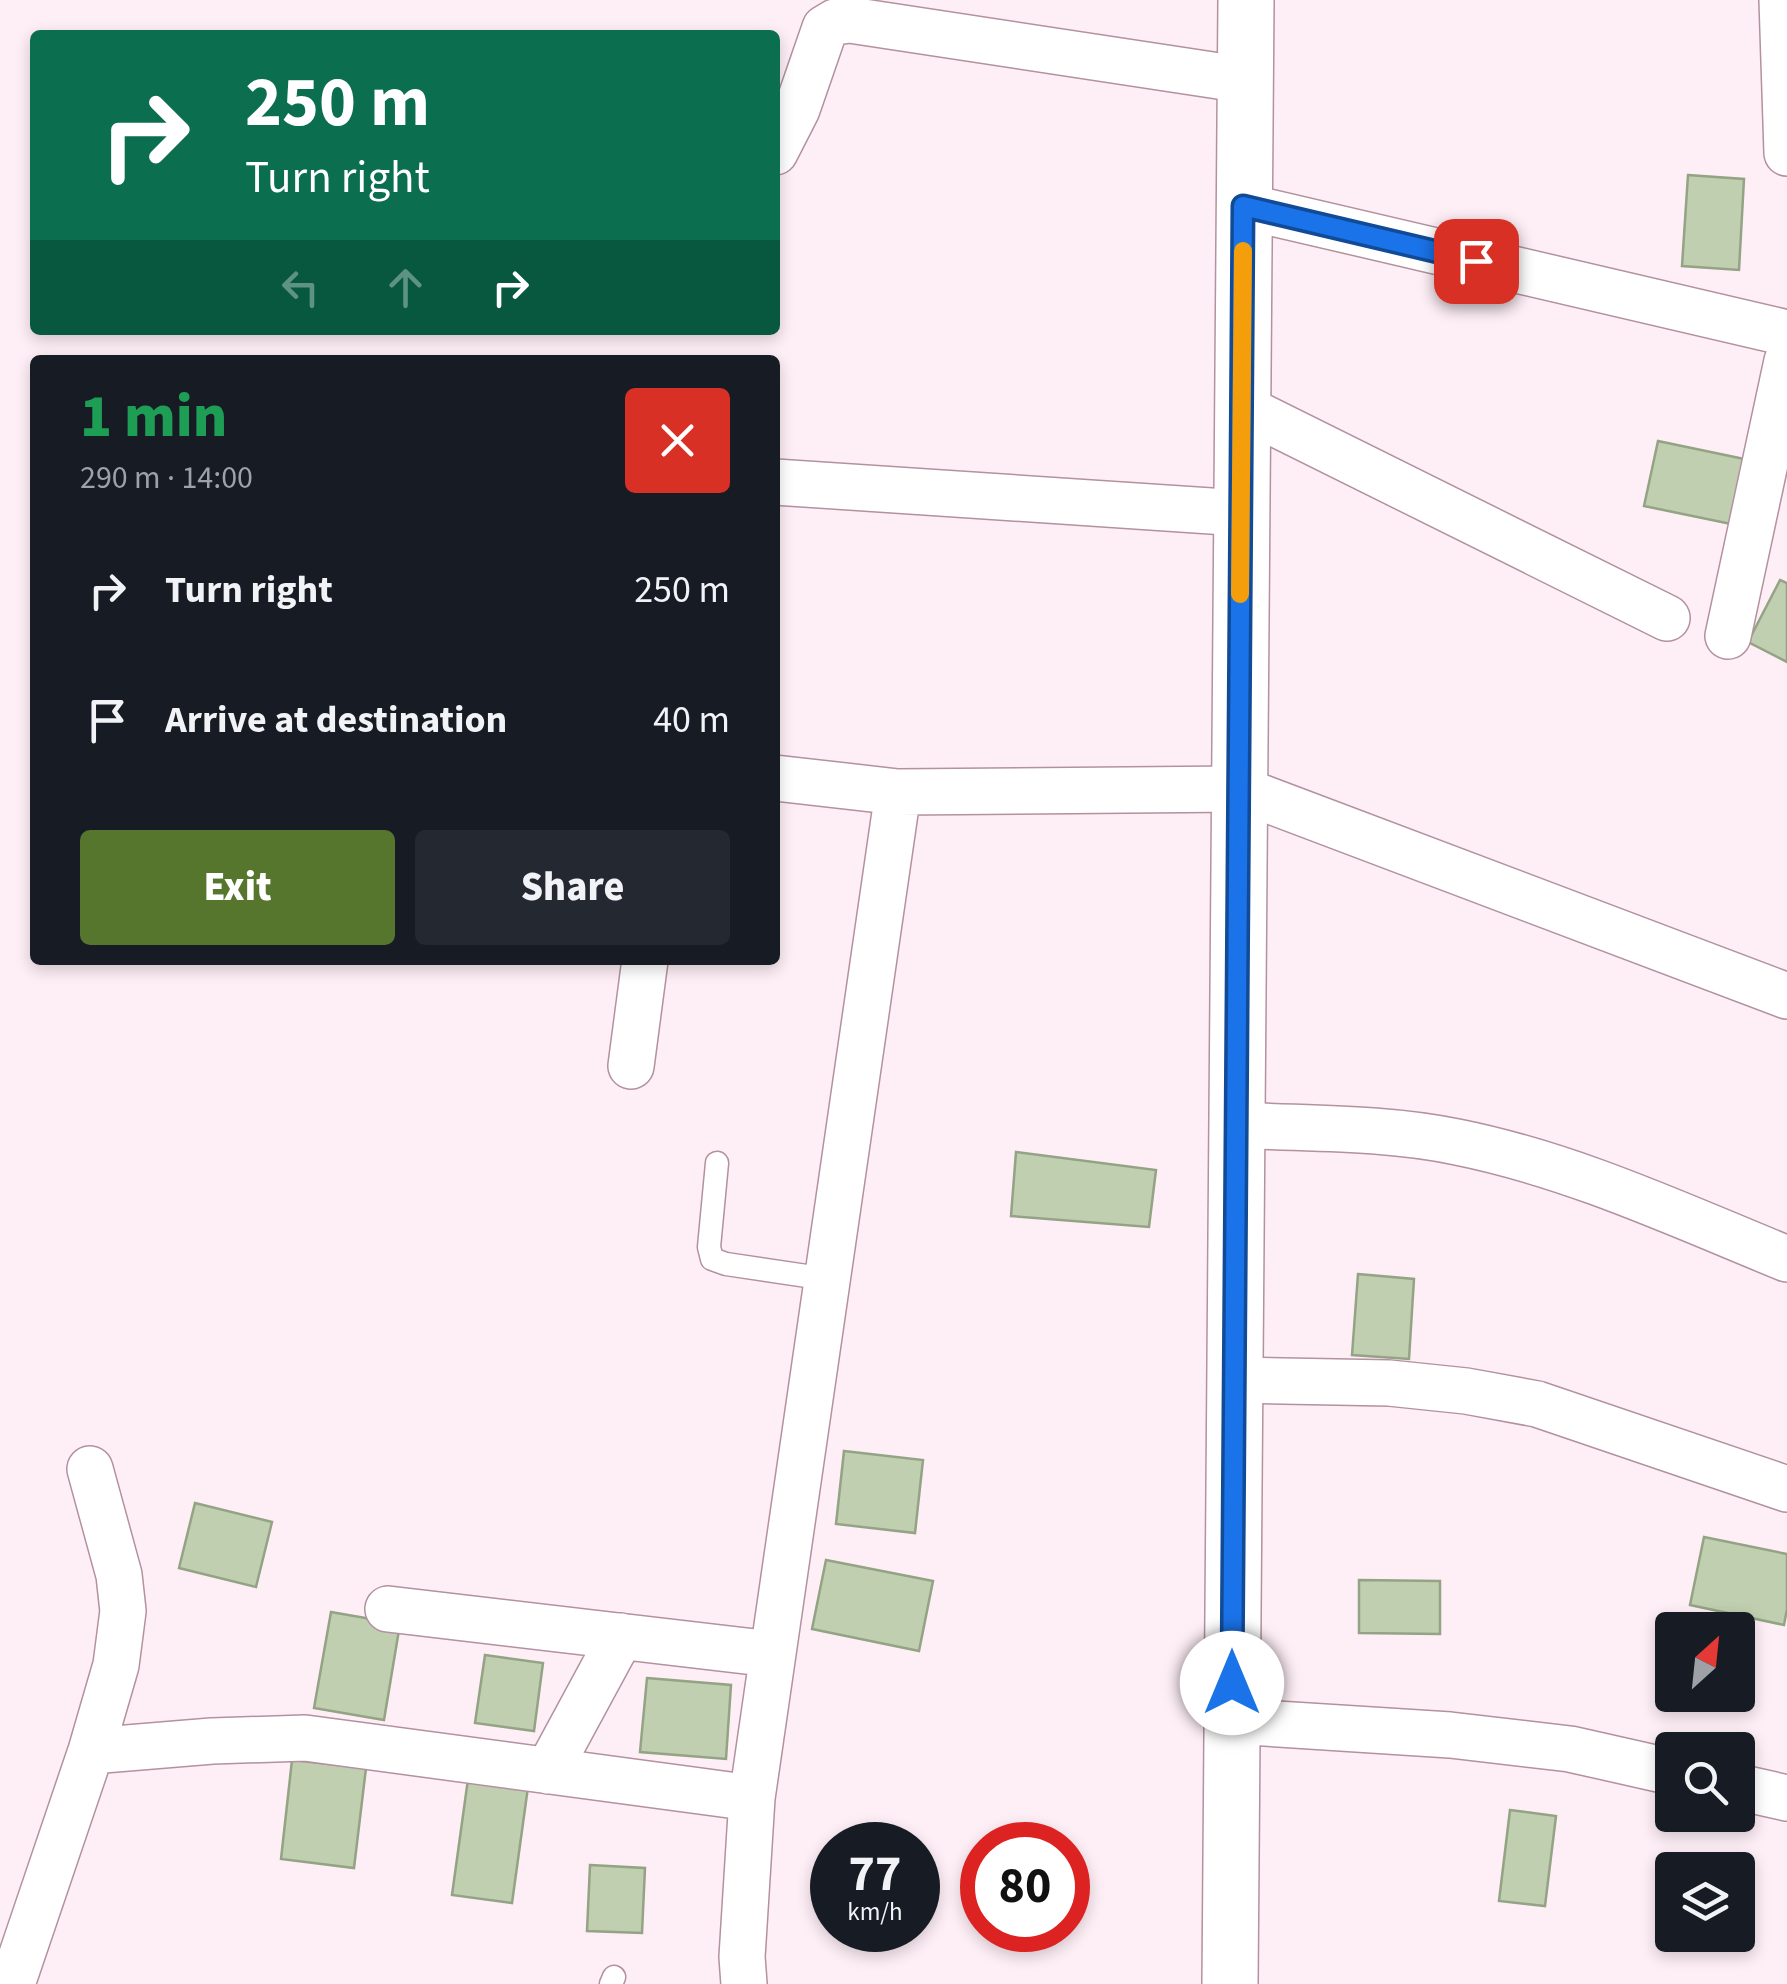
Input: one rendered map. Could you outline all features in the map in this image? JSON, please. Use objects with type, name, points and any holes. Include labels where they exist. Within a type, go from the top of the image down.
[{"type":"highway","points":[[1230,1984],[1246,0]]},
{"type":"street","points":[[1782,0],[1787,152]]},
{"type":"street","points":[[780,142],[797,110],[817,45],[825,28],[835,22],[850,20],[1245,80]]},
{"type":"street","points":[[1243,206],[1787,334]]},
{"type":"street","points":[[1728,636],[1787,362]]},
{"type":"street","points":[[1242,407],[1667,618]]},
{"type":"street","points":[[780,482],[1240,514]]},
{"type":"street","points":[[780,779],[898,792],[1239,789],[1787,996]]},
{"type":"street","points":[[744,1984],[742,1958],[752,1798],[898,792]]},
{"type":"street","points":[[631,1066],[645,965]]},
{"type":"street","points":[[1236,1125],[1409,1134],[1490,1149],[1571,1172],[1787,1259]]},
{"type":"street","points":[[1234,1380],[1389,1383],[1537,1404],[1787,1488]]},
{"type":"street","points":[[12,1984],[116,1665],[123,1611],[120,1576],[90,1468]]},
{"type":"street","points":[[388,1608],[772,1654]]},
{"type":"street","points":[[548,1771],[621,1636]]},
{"type":"street","points":[[1232,1721],[1468,1737],[1570,1750],[1655,1768]]},
{"type":"street","points":[[91,1751],[305,1738],[752,1798]]},
{"type":"street","points":[[1755,1791],[1787,1798]]},
{"type":"lane","points":[[717,1163],[709,1248],[712,1259],[827,1279]]},
{"type":"building","points":[[1688,175],[1744,179],[1739,270],[1682,266]]},
{"type":"building","points":[[1658,441],[1749,460],[1736,525],[1644,506]]},
{"type":"building","points":[[1780,580],[1787,583],[1787,662],[1748,642]]},
{"type":"building","points":[[1016,1152],[1156,1170],[1149,1227],[1011,1216]]},
{"type":"building","points":[[1358,1274],[1414,1279],[1409,1359],[1352,1355]]},
{"type":"building","points":[[844,1451],[923,1460],[915,1533],[836,1524]]},
{"type":"building","points":[[195,1503],[272,1522],[256,1587],[179,1568]]},
{"type":"building","points":[[1704,1537],[1787,1554],[1784,1625],[1755,1619],[1755,1612],[1723,1612],[1690,1605]]},
{"type":"building","points":[[826,1560],[933,1581],[919,1651],[812,1629]]},
{"type":"building","points":[[1359,1580],[1440,1581],[1440,1634],[1359,1633]]},
{"type":"building","points":[[331,1612],[400,1624],[384,1720],[314,1708]]},
{"type":"building","points":[[485,1655],[543,1663],[534,1731],[475,1723]]},
{"type":"building","points":[[647,1678],[731,1685],[726,1759],[640,1752]]},
{"type":"building","points":[[292,1760],[366,1768],[354,1868],[281,1859]]},
{"type":"building","points":[[468,1779],[528,1787],[512,1903],[452,1895]]},
{"type":"building","points":[[1510,1810],[1556,1816],[1545,1906],[1499,1901]]},
{"type":"building","points":[[590,1865],[645,1868],[642,1933],[587,1931]]},
{"type":"slow traffic","points":[[1240,594],[1243,251]]},
{"type":"route","points":[[1232,1683],[1243,206],[1476,261]]}]
